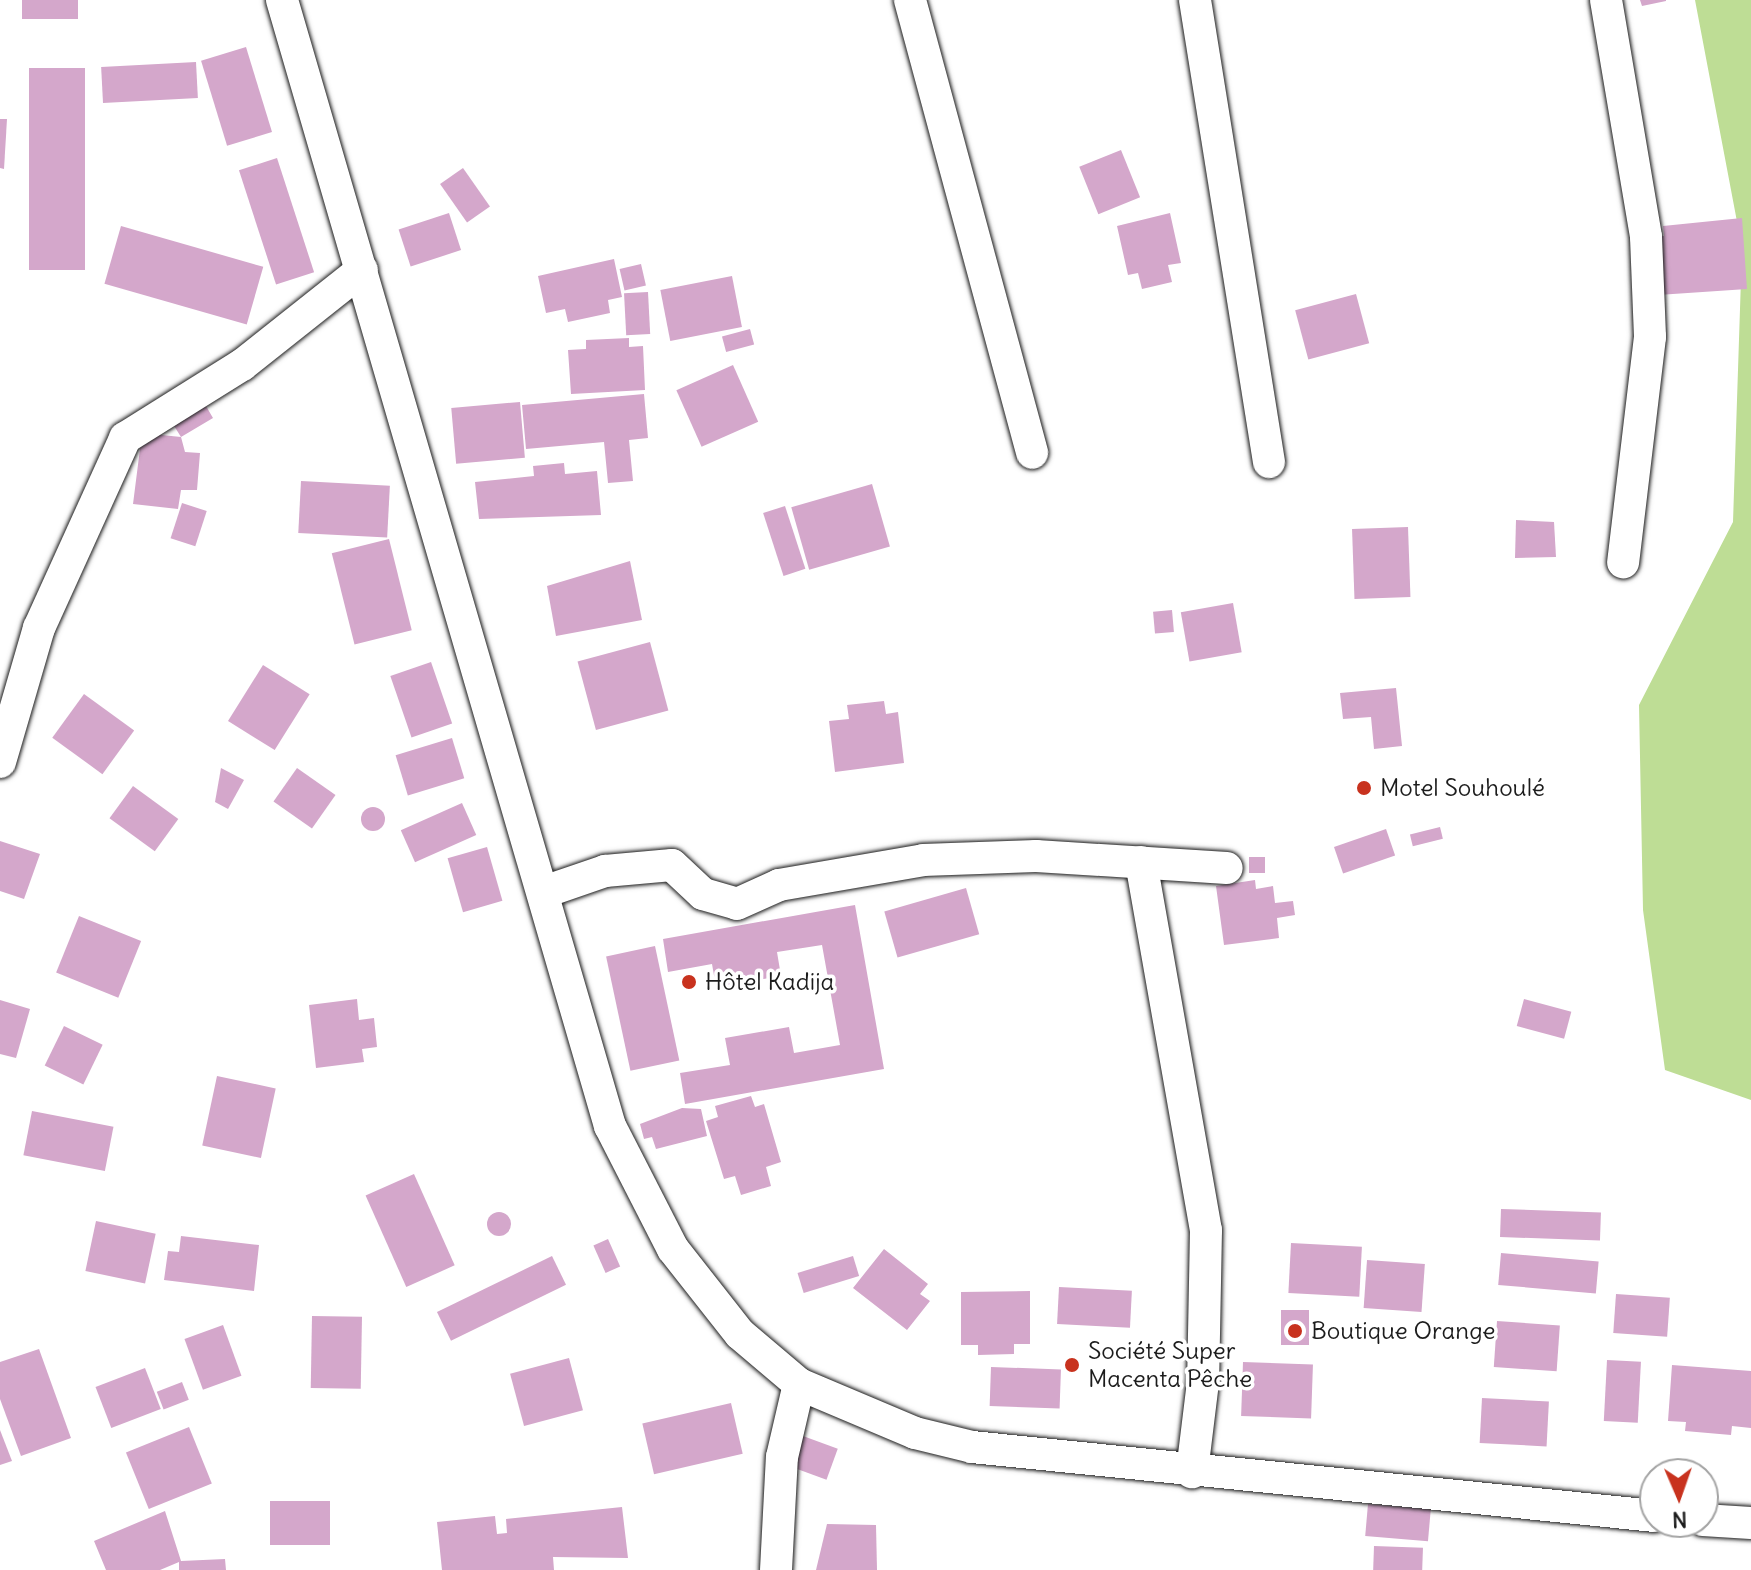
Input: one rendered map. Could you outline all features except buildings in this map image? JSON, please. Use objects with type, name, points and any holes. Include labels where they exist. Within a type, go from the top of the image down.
[{"type":"street","points":[[282,0],[362,270],[439,556],[544,892],[610,1126],[673,1249],[740,1334],[799,1384],[915,1433],[972,1447],[1192,1472],[1639,1514]]},
{"type":"street","points":[[910,0],[1032,453]]},
{"type":"street","points":[[1195,0],[1269,462]]},
{"type":"street","points":[[1606,0],[1646,237],[1649,323],[1623,562]]},
{"type":"street","points":[[0,762],[39,628],[125,438],[242,365],[362,270]]},
{"type":"street","points":[[544,892],[605,871],[672,865],[703,894],[737,904],[779,885],[923,860],[1141,862],[1227,868]]},
{"type":"street","points":[[1141,862],[1206,1230],[1203,1382],[1192,1472]]},
{"type":"street","points":[[776,1570],[782,1457],[799,1384]]},
{"type":"street","points":[[1719,1521],[1751,1523]]},
{"type":"green space","points":[[1695,0],[1751,0],[1751,1100],[1665,1070],[1643,910],[1639,705],[1733,522],[1742,248]]},
{"type":"place","name":"Motel Souhoulé","points":[[1364,788]]},
{"type":"place","name":"Hôtel Kadija","points":[[689,982]]},
{"type":"place","name":"Boutique Orange","points":[[1295,1331]]},
{"type":"place","name":"Société Super Macenta Pêche","points":[[1072,1365]]}]
